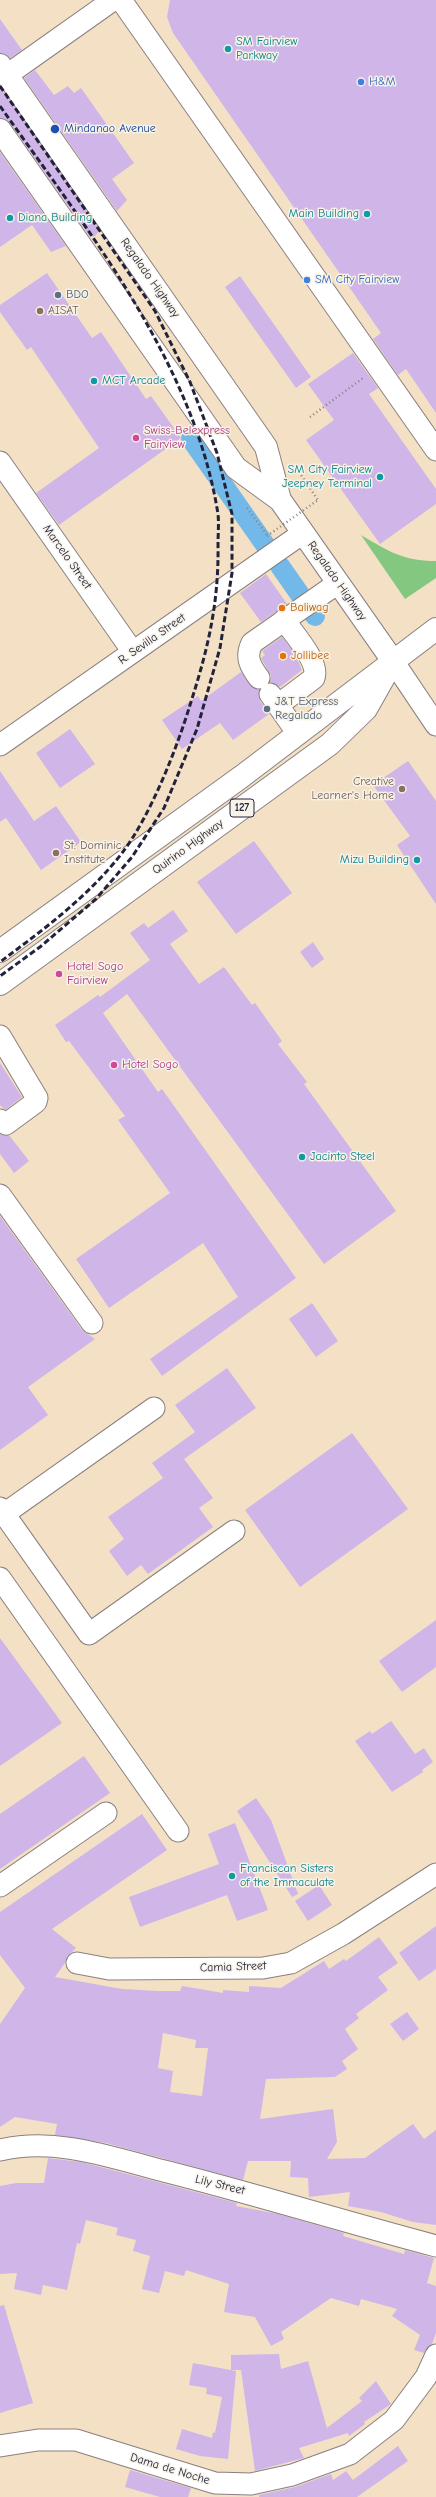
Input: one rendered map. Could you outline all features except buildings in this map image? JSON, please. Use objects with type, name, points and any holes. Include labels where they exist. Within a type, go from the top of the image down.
[{"type":"main road","name":"Regalado Highway","points":[[3,70],[266,447],[280,500]]},
{"type":"main road","name":"Regalado Highway","points":[[0,130],[236,468],[280,500],[393,661]]},
{"type":"main road","name":"Quirino Highway","points":[[0,951],[298,734],[436,629]]},
{"type":"main road","name":"Quirino Highway","points":[[0,984],[330,744],[366,709],[393,661]]},
{"type":"street","points":[[3,70],[113,0]]},
{"type":"street","points":[[121,0],[436,450]]},
{"type":"street","name":"Marcelo Street","points":[[0,462],[133,652]]},
{"type":"street","name":"R. Sevilla Street","points":[[3,737],[133,652],[303,533]]},
{"type":"street","points":[[298,734],[250,666],[249,650],[258,638],[338,583]]},
{"type":"street","points":[[269,692],[314,678],[316,673],[313,661],[284,620]]},
{"type":"street","points":[[393,661],[436,725]]},
{"type":"street","points":[[0,1036],[6,1060],[37,1098],[36,1102],[6,1124],[0,1120]]},
{"type":"street","points":[[0,1195],[92,1323]]},
{"type":"street","points":[[154,1408],[2,1511],[89,1634],[234,1531]]},
{"type":"street","points":[[0,1578],[178,1831]]},
{"type":"street","points":[[0,1886],[106,1813]]},
{"type":"street","name":"Camia Street","points":[[77,1963],[109,1969],[263,1968],[291,1963],[343,1934],[436,1874]]},
{"type":"street","name":"Lily Street","points":[[0,2150],[43,2144],[74,2149],[248,2192],[436,2246]]},
{"type":"street","name":"Dama de Noche","points":[[0,2446],[38,2440],[76,2440],[216,2483],[251,2484],[292,2475],[350,2454],[394,2420],[426,2377],[436,2355]]},
{"type":"path","points":[[310,417],[378,367]]},
{"type":"path","points":[[247,508],[267,536],[318,500],[299,472]]},
{"type":"green space","points":[[361,535],[396,554],[424,561],[436,561],[436,578],[405,599]]},
{"type":"waterway","points":[[191,439],[268,549]]},
{"type":"waterway","points":[[280,566],[315,616]]},
{"type":"railway","points":[[0,86],[155,311],[190,382],[217,453],[232,514],[232,573],[220,648],[197,729],[164,808],[132,857],[96,899],[40,947],[0,976]]},
{"type":"railway","points":[[0,106],[100,249],[132,299],[161,350],[186,403],[205,458],[218,514],[217,586],[211,626],[202,665],[184,722],[162,782],[143,821],[122,853],[109,869],[65,912],[0,962]]},
{"type":"place","name":"SM Fairview Parkway","points":[[228,49]]},
{"type":"place","name":"H&M","points":[[361,82]]},
{"type":"place","name":"Mindanao Avenue","points":[[55,129]]},
{"type":"place","name":"Main Building","points":[[367,214]]},
{"type":"place","name":"Diana Building","points":[[10,218]]},
{"type":"place","name":"SM City Fairview","points":[[307,280]]},
{"type":"place","name":"BDO","points":[[58,295]]},
{"type":"place","name":"AISAT","points":[[40,311]]},
{"type":"place","name":"MCT Arcade","points":[[94,381]]},
{"type":"place","name":"Swiss-Belexpress Fairview","points":[[136,438]]},
{"type":"place","name":"SM City Fairview Jeepney Terminal","points":[[380,477]]},
{"type":"place","name":"Baliwag","points":[[282,608]]},
{"type":"place","name":"Jollibee","points":[[283,656]]},
{"type":"place","name":"J&T Express Regalado","points":[[267,709]]},
{"type":"place","name":"Creative Learner's Home","points":[[402,789]]},
{"type":"place","name":"St. Dominic Institute","points":[[56,853]]},
{"type":"place","name":"Mizu Building","points":[[417,860]]},
{"type":"place","name":"Hotel Sogo Fairview","points":[[59,974]]},
{"type":"place","name":"Hotel Sogo","points":[[114,1065]]},
{"type":"place","name":"Jacinto Steel","points":[[302,1157]]},
{"type":"place","name":"Franciscan Sisters of the Immaculate","points":[[232,1876]]}]
